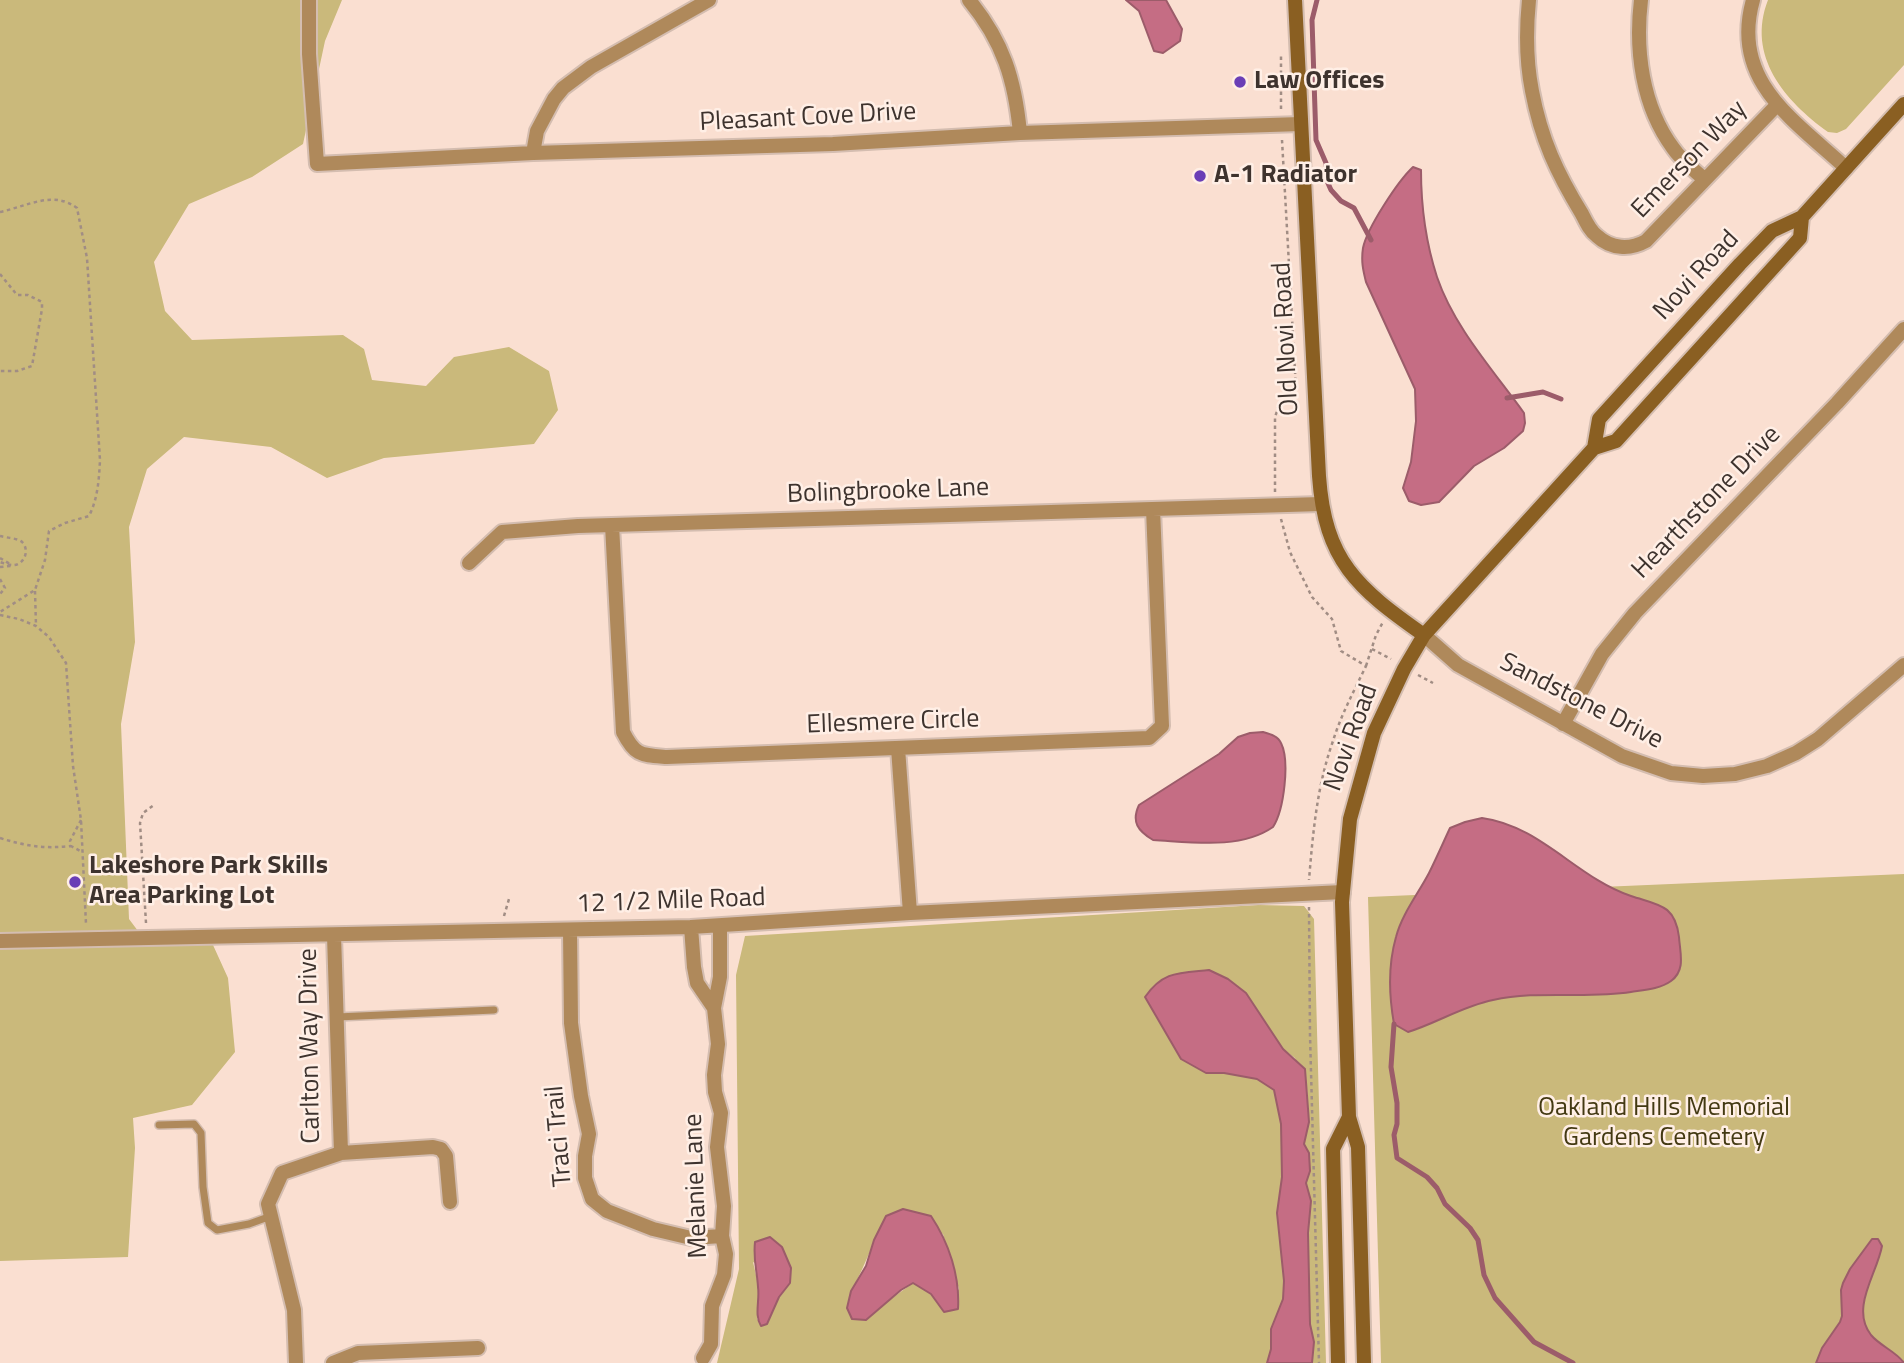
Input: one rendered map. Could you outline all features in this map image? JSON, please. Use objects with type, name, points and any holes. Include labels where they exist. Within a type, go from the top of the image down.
[{"type":"main road","name":"Old Novi Road","points":[[1295,0],[1321,504],[1330,540],[1347,568],[1390,611],[1424,635]]},
{"type":"main road","name":"Novi Road","points":[[1594,448],[1599,419],[1772,231],[1802,217],[1904,104]]},
{"type":"main road","name":"Novi Road","points":[[1364,1363],[1358,1147],[1349,1117],[1343,892],[1350,819],[1374,733],[1405,667],[1424,635],[1594,448],[1616,441],[1800,238],[1802,217]]},
{"type":"main road","name":"Novi Road","points":[[1338,1363],[1333,1149],[1349,1117]]},
{"type":"street","name":"Pleasant Cove Drive","points":[[309,0],[309,54],[317,164],[533,153],[832,144],[1020,133],[1301,124]]},
{"type":"street","points":[[533,153],[537,131],[563,88],[591,67],[709,0]]},
{"type":"street","points":[[969,0],[988,23],[1010,70],[1017,99],[1020,133]]},
{"type":"street","name":"Emerson Way","points":[[1529,0],[1529,69],[1544,138],[1565,189],[1597,237],[1611,245],[1625,247],[1646,241],[1777,105]]},
{"type":"street","points":[[1641,0],[1639,48],[1650,102],[1664,135],[1673,148],[1704,179]]},
{"type":"street","points":[[1753,0],[1749,25],[1751,55],[1759,81],[1777,105],[1846,168]]},
{"type":"street","name":"Hearthstone Drive","points":[[1563,724],[1602,654],[1635,613],[1837,403],[1904,329]]},
{"type":"street","name":"Bolingbrooke Lane","points":[[469,563],[502,532],[612,525],[1321,504]]},
{"type":"street","name":"Ellesmere Circle","points":[[612,525],[623,732],[631,748],[645,755],[667,757],[1149,738],[1163,726],[1153,509]]},
{"type":"street","name":"Sandstone Drive","points":[[1424,635],[1458,665],[1622,756],[1650,768],[1703,776],[1735,774],[1767,766],[1796,753],[1818,739],[1904,665]]},
{"type":"street","points":[[898,748],[910,913]]},
{"type":"street","name":"12 1/2 Mile Road","points":[[0,941],[720,926],[910,913],[1343,892]]},
{"type":"street","name":"Melanie Lane","points":[[703,1358],[711,1344],[712,1306],[724,1275],[726,1254],[722,1236],[723,1206],[717,1147],[721,1113],[714,1075],[718,1044],[714,1008],[720,977],[720,926]]},
{"type":"street","name":"Melanie Lane","points":[[691,927],[697,983],[714,1008]]},
{"type":"street","name":"Traci Trail","points":[[570,930],[571,1023],[589,1134],[585,1178],[592,1199],[607,1211],[653,1229],[691,1238],[722,1236]]},
{"type":"street","name":"Carlton Way Drive","points":[[296,1363],[295,1310],[268,1204],[282,1173],[341,1153],[334,935]]},
{"type":"street","points":[[341,1153],[433,1147],[440,1149],[446,1156],[450,1202]]},
{"type":"street","points":[[333,1363],[358,1353],[478,1348]]},
{"type":"lane","points":[[337,1017],[494,1010]]},
{"type":"lane","points":[[159,1125],[194,1124],[201,1133],[203,1187],[208,1223],[217,1230],[249,1224],[271,1216]]},
{"type":"path","points":[[0,212],[45,200],[65,199],[77,208],[87,258],[99,419],[98,486],[89,516],[49,531],[45,560],[35,590],[36,626]]},
{"type":"path","points":[[0,274],[17,295],[39,298],[42,309],[32,366],[16,371],[0,371]]},
{"type":"path","points":[[0,536],[19,540],[25,546],[24,558],[19,564],[0,562]]},
{"type":"path","points":[[0,562],[12,565]]},
{"type":"path","points":[[0,579],[5,588],[0,594]]},
{"type":"path","points":[[0,614],[35,590]]},
{"type":"path","points":[[0,614],[36,626],[49,637],[66,663],[73,766],[81,820],[87,938]]},
{"type":"path","points":[[1366,666],[1376,635]]},
{"type":"path","points":[[147,937],[140,823],[143,813],[154,806]]},
{"type":"path","points":[[71,846],[71,835],[81,820]]},
{"type":"path","points":[[0,838],[28,846],[71,846],[83,852]]},
{"type":"path","points":[[1310,1035],[1319,1363]]},
{"type":"green space","points":[[0,0],[342,0],[325,41],[303,144],[252,177],[189,204],[154,262],[165,311],[192,340],[343,335],[364,349],[372,380],[426,386],[454,357],[509,347],[549,371],[558,410],[534,444],[384,458],[327,478],[271,447],[184,437],[147,469],[129,527],[135,642],[121,724],[129,919],[147,943],[213,945],[228,978],[235,1052],[192,1105],[133,1118],[135,1148],[128,1257],[0,1261]]},
{"type":"green space","points":[[1768,0],[1904,0],[1904,65],[1846,129],[1837,133],[1828,132],[1812,120],[1784,91],[1774,75],[1762,40],[1762,20]]},
{"type":"green space","name":"Oakland Hills Memorial Gardens Cemetery","points":[[1904,874],[1904,1363],[1381,1363],[1368,897]]},
{"type":"green space","points":[[1258,905],[1304,906],[1314,919],[1326,1363],[1312,1363],[1314,1342],[1310,1324],[1308,1233],[1311,1201],[1306,1183],[1310,1171],[1309,1153],[1304,1144],[1309,1122],[1307,1089],[1295,1058],[1283,1049],[1267,1028],[1145,997],[1181,1059],[1206,1073],[1258,1079],[1274,1090],[1281,1124],[1282,1177],[1277,1214],[1284,1281],[1283,1299],[1271,1329],[1271,1349],[1267,1363],[717,1363],[739,1269],[736,975],[745,936]],"holes":[[[886,1216],[943,1234],[959,1289],[944,1311],[931,1294],[913,1283],[884,1304],[851,1291]],[[753,1262],[790,1283],[757,1320],[759,1288]]]},
{"type":"shaded area","points":[[1126,0],[1166,0],[1182,29],[1180,41],[1163,53],[1154,51],[1139,11]]},
{"type":"shaded area","points":[[1413,167],[1421,170],[1427,237],[1444,295],[1475,348],[1524,413],[1525,423],[1523,431],[1504,448],[1474,466],[1439,502],[1421,505],[1409,501],[1403,488],[1411,462],[1416,421],[1415,389],[1366,282],[1362,261],[1366,239],[1377,217]]},
{"type":"shaded area","points":[[1263,732],[1280,741],[1284,751],[1283,798],[1273,827],[1246,839],[1215,843],[1153,840],[1143,833],[1136,821],[1139,805],[1219,754],[1238,737]]},
{"type":"shaded area","points":[[1482,818],[1523,831],[1612,888],[1657,904],[1669,912],[1677,926],[1680,949],[1681,961],[1676,977],[1662,986],[1631,992],[1493,1000],[1471,1006],[1408,1032],[1394,1024],[1390,992],[1391,969],[1393,948],[1402,920],[1429,873],[1450,828]]},
{"type":"shaded area","points":[[1209,970],[1228,979],[1246,993],[1283,1049],[1305,1069],[1309,1122],[1304,1144],[1309,1153],[1310,1171],[1306,1183],[1311,1201],[1308,1233],[1310,1324],[1314,1342],[1312,1363],[1267,1363],[1271,1349],[1271,1329],[1283,1299],[1284,1281],[1277,1213],[1282,1177],[1281,1124],[1274,1090],[1257,1079],[1224,1073],[1206,1073],[1181,1059],[1145,997],[1158,982],[1172,975]]},
{"type":"shaded area","points":[[903,1209],[931,1216],[937,1226],[955,1272],[958,1309],[944,1312],[931,1294],[913,1283],[866,1320],[852,1319],[847,1308],[851,1291],[866,1266],[874,1240],[886,1216]]},
{"type":"shaded area","points":[[770,1237],[782,1247],[791,1268],[790,1283],[779,1297],[767,1324],[761,1326],[755,1242]]},
{"type":"shaded area","points":[[1872,1239],[1878,1239],[1882,1246],[1864,1302],[1865,1325],[1875,1339],[1904,1363],[1816,1363],[1822,1348],[1840,1322],[1843,1283]]},
{"type":"waterway","points":[[1317,0],[1312,20],[1316,140],[1326,163],[1327,181],[1331,190],[1341,201],[1354,208],[1371,240]]},
{"type":"waterway","points":[[1507,398],[1543,392],[1561,399]]},
{"type":"waterway","points":[[1394,1024],[1391,1067],[1397,1103],[1394,1135],[1397,1158],[1427,1177],[1437,1188],[1445,1204],[1470,1228],[1478,1240],[1484,1275],[1495,1298],[1534,1342],[1573,1363]]},
{"type":"place","name":"Law Offices","points":[[1240,82]]},
{"type":"place","name":"A-1 Radiator","points":[[1200,176]]},
{"type":"place","name":"Lakeshore Park Skills Area Parking Lot","points":[[75,882]]}]
